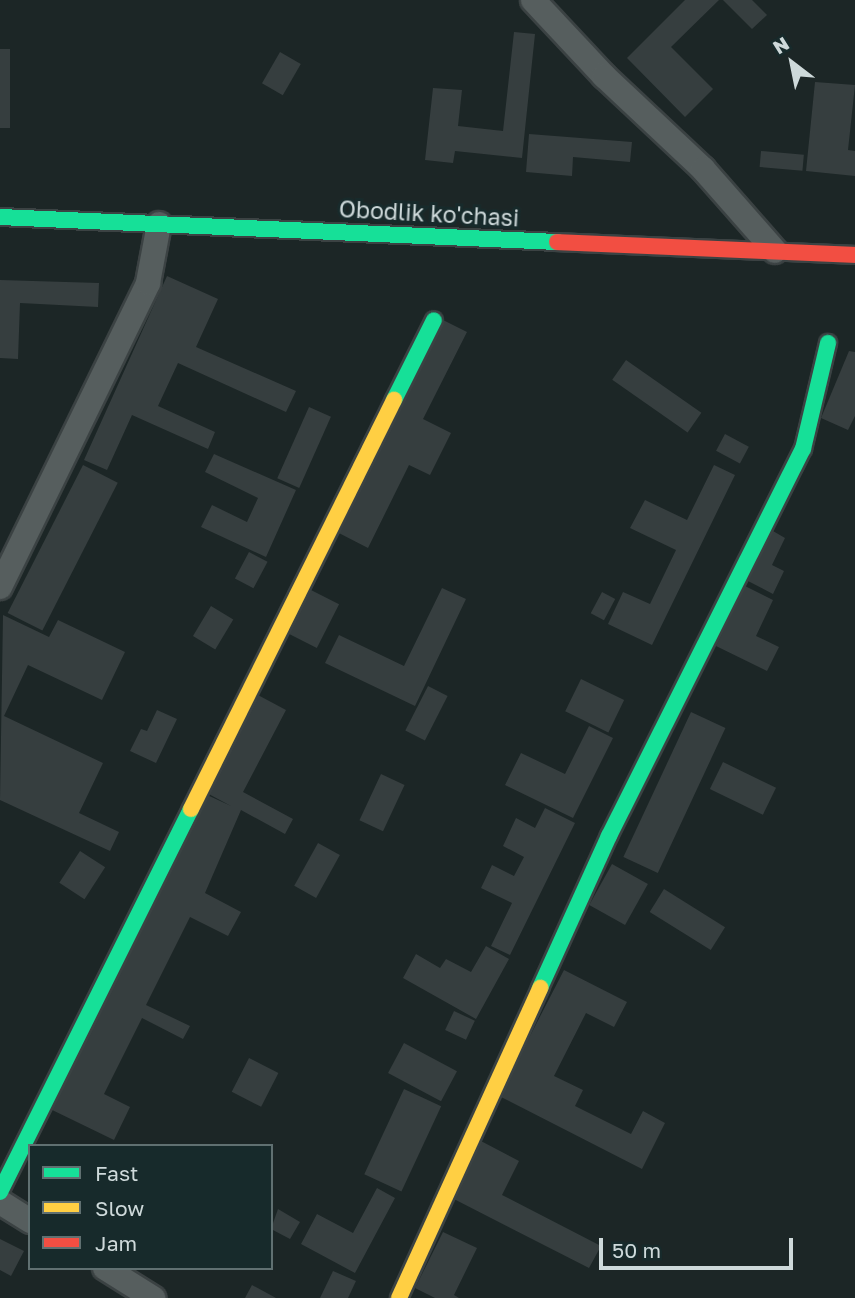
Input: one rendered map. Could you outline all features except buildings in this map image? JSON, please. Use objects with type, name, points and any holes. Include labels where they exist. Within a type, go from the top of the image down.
[{"type":"street","points":[[533,0],[604,76],[703,169],[775,251]]},
{"type":"street","name":"Obodlik ko'chasi","points":[[0,217],[855,255]]},
{"type":"street","points":[[0,587],[148,283],[159,224]]},
{"type":"street","points":[[0,1192],[434,320]]},
{"type":"street","points":[[399,1298],[609,836],[803,449],[828,343]]},
{"type":"street","points":[[0,1202],[28,1220]]},
{"type":"street","points":[[108,1270],[153,1298]]},
{"type":"traffic: fast","points":[[0,217],[557,242]]},
{"type":"traffic: fast","points":[[394,400],[434,320]]},
{"type":"traffic: fast","points":[[540,988],[609,836],[803,449],[828,343]]},
{"type":"traffic: fast","points":[[0,1192],[191,809]]},
{"type":"traffic: slow","points":[[191,809],[394,400]]},
{"type":"traffic: slow","points":[[399,1298],[540,988]]},
{"type":"traffic: jam","points":[[557,242],[855,255]]}]
